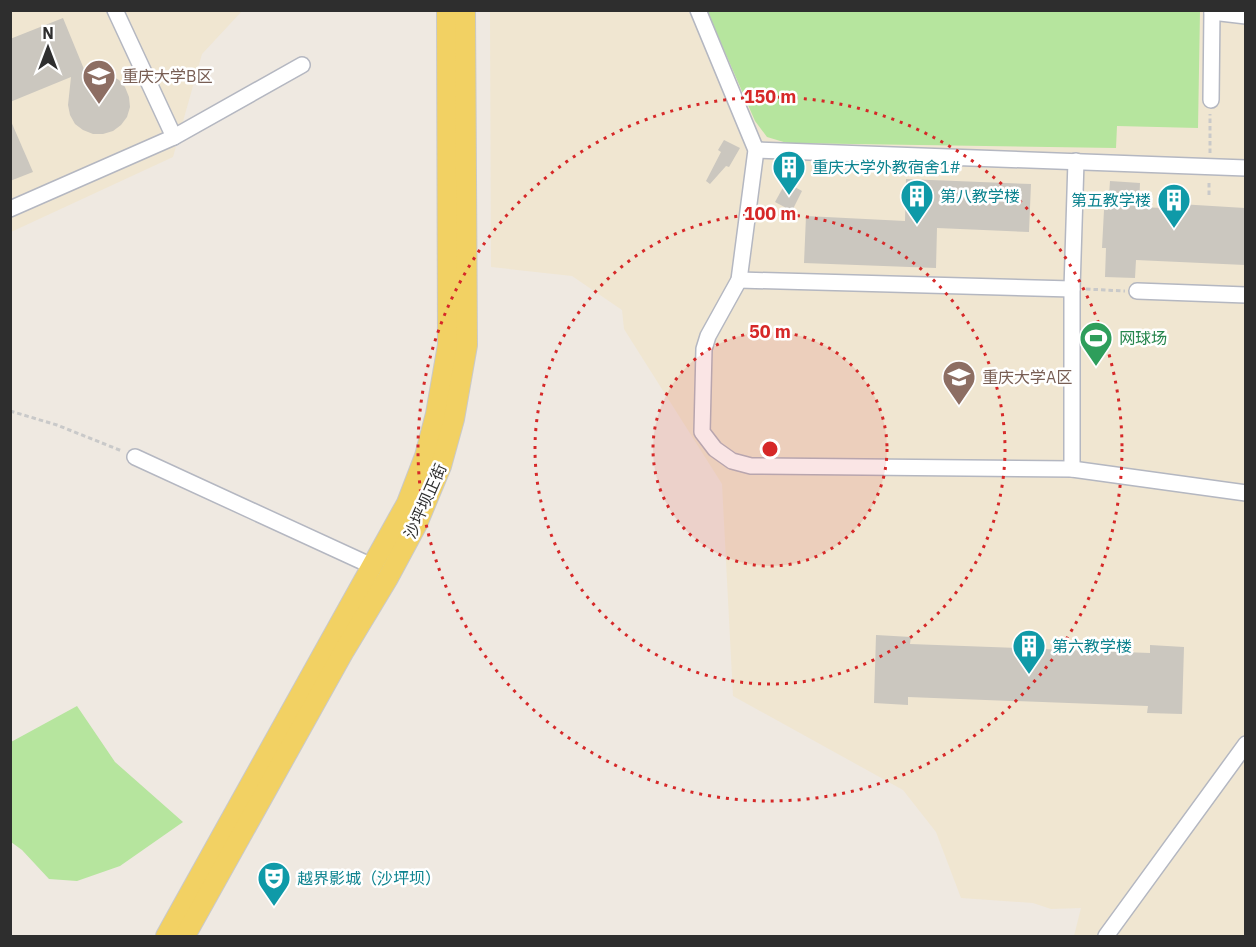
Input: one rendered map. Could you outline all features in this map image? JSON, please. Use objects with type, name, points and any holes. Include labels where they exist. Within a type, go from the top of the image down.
[{"type":"main road","name":"沙坪坝正街","points":[[166,936],[406,503],[424,456],[436,414],[448,345],[447,10]]},
{"type":"main road","name":"沙坪坝正街","points":[[185,936],[344,651],[393,569],[417,524],[441,466],[454,419],[467,345],[465,10]]},
{"type":"street","points":[[115,10],[174,137]]},
{"type":"street","points":[[698,10],[756,150],[739,280],[708,336],[704,350],[702,432],[715,449],[732,460],[751,466],[1072,469],[1245,494]]},
{"type":"street","points":[[1211,100],[1212,11],[1245,16]]},
{"type":"street","points":[[10,209],[174,137],[302,65]]},
{"type":"street","points":[[756,150],[1245,168]]},
{"type":"street","points":[[1072,469],[1072,289],[1076,161]]},
{"type":"street","points":[[739,280],[1072,289]]},
{"type":"street","points":[[1137,291],[1245,295]]},
{"type":"street","points":[[135,457],[372,566]]},
{"type":"street","points":[[1106,936],[1245,744]]},
{"type":"path","points":[[1209,195],[1211,100]]},
{"type":"path","points":[[1072,289],[1137,291]]},
{"type":"path","points":[[10,411],[57,425],[135,457]]},
{"type":"shaded area","name":"重庆大学B区","points":[[10,11],[242,11],[202,54],[173,157],[11,232]]},
{"type":"shaded area","name":"重庆大学A区","points":[[490,11],[1245,11],[1245,936],[1074,936],[1081,908],[1051,909],[1033,903],[961,898],[936,832],[903,790],[733,696],[722,484],[624,329],[622,310],[572,276],[491,267]]},
{"type":"green space","points":[[707,11],[1200,11],[1198,128],[1117,126],[1116,148],[787,143],[767,137],[755,121]]},
{"type":"green space","points":[[77,706],[115,762],[183,822],[120,866],[77,881],[49,879],[22,850],[11,842],[11,742]]},
{"type":"building","points":[[63,18],[86,74],[110,75],[125,87],[130,107],[127,117],[113,131],[93,134],[75,124],[68,105],[71,77],[10,102],[10,39]]},
{"type":"building","points":[[10,119],[33,172],[10,181]]},
{"type":"building","points":[[724,140],[740,148],[729,167],[726,166],[710,184],[706,181],[721,152],[718,150]]},
{"type":"building","name":"第八教学楼","points":[[906,179],[1031,184],[1029,232],[937,228],[936,268],[804,263],[806,216],[905,221]]},
{"type":"building","name":"第五教学楼","points":[[1110,181],[1140,183],[1139,207],[1163,208],[1163,203],[1245,208],[1245,265],[1136,260],[1135,278],[1105,277],[1106,248],[1102,248],[1104,210],[1108,210]]},
{"type":"building","name":"重庆大学外教宿舍1#","points":[[786,182],[802,191],[792,211],[775,202]]},
{"type":"building","name":"第六教学楼","points":[[876,635],[911,637],[910,644],[1150,653],[1150,645],[1184,647],[1182,714],[1147,713],[1148,706],[908,697],[908,705],[874,703]]},
{"type":"place","name":"重庆大学B区","points":[[99,105]]},
{"type":"place","name":"重庆大学外教宿舍1#","points":[[789,196]]},
{"type":"place","name":"第八教学楼","points":[[917,225]]},
{"type":"place","name":"第五教学楼","points":[[1174,229]]},
{"type":"place","name":"网球场","points":[[1096,367]]},
{"type":"place","name":"重庆大学A区","points":[[959,406]]},
{"type":"place","name":"第六教学楼","points":[[1029,675]]},
{"type":"place","name":"越界影城（沙坪坝）","points":[[274,907]]}]
